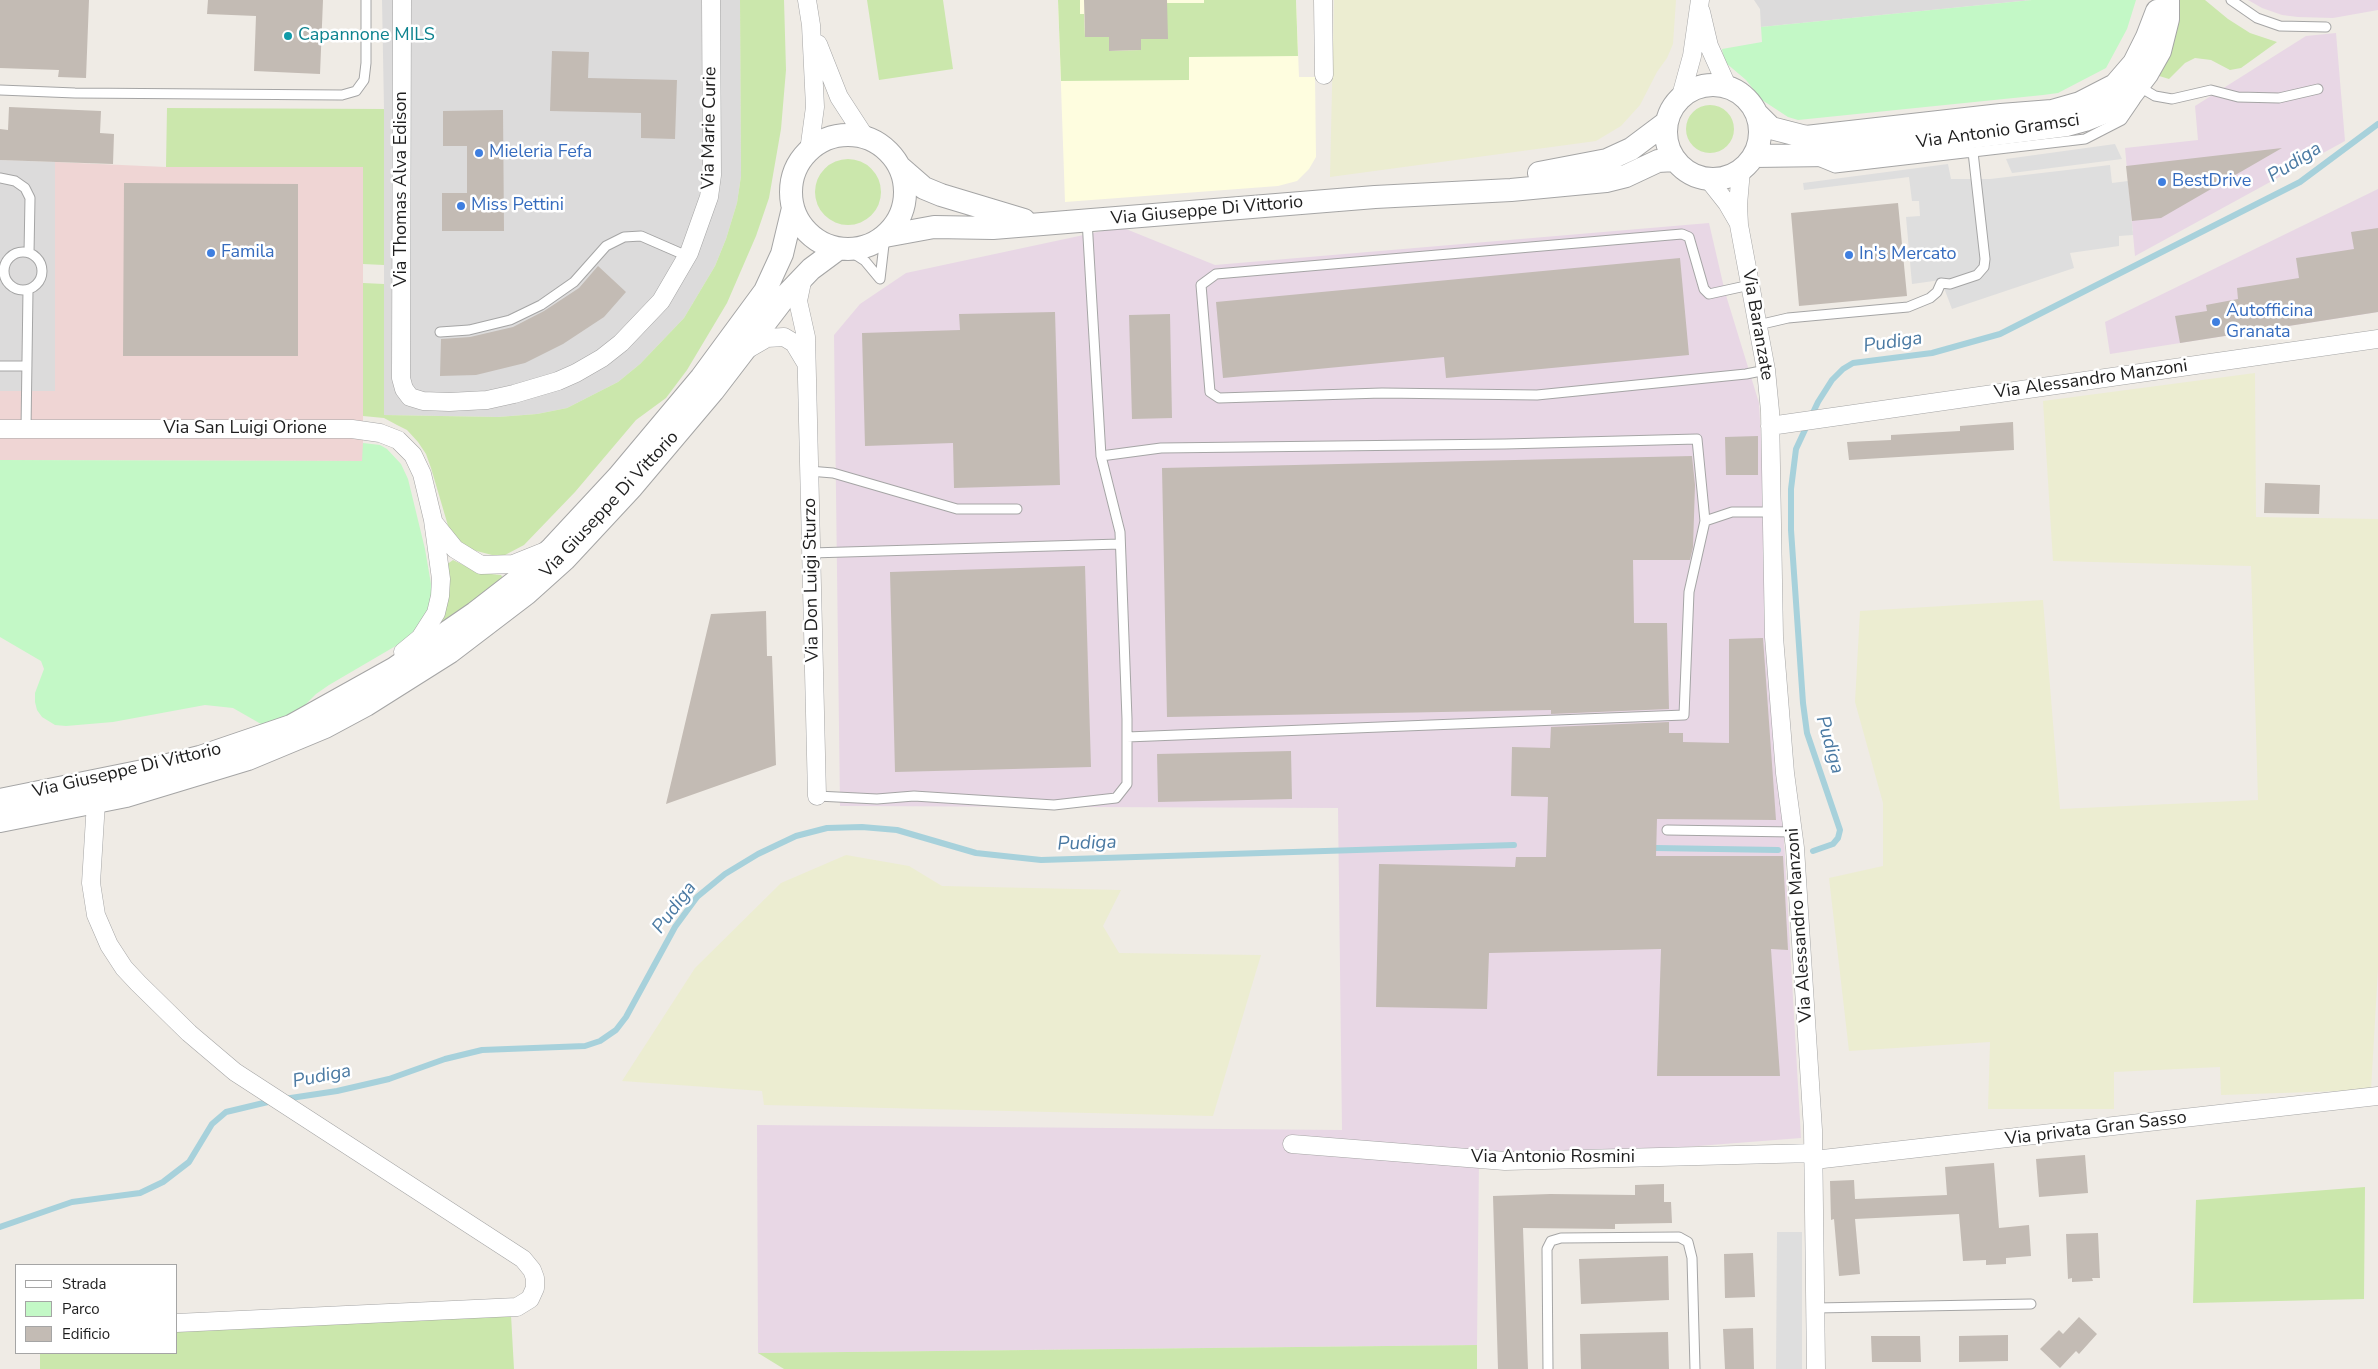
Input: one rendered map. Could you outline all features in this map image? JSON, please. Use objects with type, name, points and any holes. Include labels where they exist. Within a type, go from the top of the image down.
[{"type":"street","name":"Via Thomas Alva Edison","points":[[401,378],[402,0]]},
{"type":"street","name":"Via Marie Curie","points":[[401,378],[404,389],[410,397],[423,401],[449,402],[496,398],[558,381],[602,358],[627,337],[661,301],[687,256],[704,213],[712,174],[711,0]]},
{"type":"street","points":[[807,0],[811,25],[814,106],[809,150]]},
{"type":"street","points":[[1323,0],[1324,75]]},
{"type":"street","name":"Via Antonio Gramsci","points":[[1757,114],[1771,128],[1806,137],[2052,111],[2071,106],[2098,95],[2115,85],[2134,63],[2147,37],[2159,0]]},
{"type":"street","name":"Via Antonio Gramsci","points":[[1747,163],[2067,125],[2085,120],[2113,109],[2131,95],[2147,74],[2160,51],[2168,19],[2168,0]]},
{"type":"street","points":[[1700,3],[1709,46],[1727,86]]},
{"type":"street","points":[[1682,96],[1692,56],[1700,3]]},
{"type":"street","points":[[811,25],[839,97],[865,137]]},
{"type":"street","points":[[1711,84],[1727,86],[1740,93],[1750,102],[1757,114],[1760,128],[1759,142],[1747,163],[1731,176],[1708,179],[1696,176],[1684,169],[1675,160],[1669,148],[1666,135],[1667,122],[1672,108],[1682,96],[1695,88],[1711,84]]},
{"type":"street","name":"Via Giuseppe Di Vittorio","points":[[1375,197],[1558,170],[1607,160],[1631,150],[1667,122]]},
{"type":"street","points":[[841,135],[865,137],[886,149],[901,168],[906,193],[904,205],[894,227],[885,236],[869,246],[843,249],[815,239],[798,220],[793,208],[792,183],[795,171],[809,150],[818,143],[841,135]]},
{"type":"street","name":"Via Giuseppe Di Vittorio","points":[[885,236],[934,227],[993,228],[1040,223],[1191,214],[1375,197],[1511,190],[1606,181],[1626,176],[1658,161],[1675,160]]},
{"type":"street","name":"Via Baranzate","points":[[1747,163],[1738,205],[1739,225],[1766,370],[1771,482]]},
{"type":"street","name":"Via Giuseppe Di Vittorio","points":[[901,168],[924,188],[941,195],[996,213],[1040,223]]},
{"type":"street","name":"Via Baranzate","points":[[1708,179],[1727,203],[1739,225]]},
{"type":"street","name":"Via Giuseppe Di Vittorio","points":[[0,800],[102,781],[200,757],[291,726],[380,676],[444,636],[515,582],[552,548],[618,477],[701,378],[745,320],[776,270],[788,235],[793,208]]},
{"type":"street","name":"Via Giuseppe Di Vittorio","points":[[0,821],[143,792],[203,774],[295,740],[366,705],[450,652],[526,594],[565,559],[632,487],[802,277],[843,249]]},
{"type":"street","name":"Via Don Luigi Sturzo","points":[[802,277],[798,300],[806,337],[817,796]]},
{"type":"street","points":[[743,352],[767,338],[779,336],[789,339],[794,343],[806,363]]},
{"type":"street","name":"Via Alessandro Manzoni","points":[[1770,426],[2378,339]]},
{"type":"street","name":"Via San Luigi Orione","points":[[0,429],[352,429],[380,433],[398,440],[413,455],[422,474],[433,520],[440,563],[441,587],[436,613],[428,628],[405,650],[332,693],[318,711]]},
{"type":"street","name":"Via Alessandro Manzoni","points":[[1771,482],[1778,694],[1785,773],[1794,832],[1814,1157],[1816,1369]]},
{"type":"street","name":"Via San Luigi Orione","points":[[433,520],[455,549],[481,565],[513,564],[552,548]]},
{"type":"street","points":[[96,802],[91,863],[92,891],[96,915],[109,945],[124,968],[161,1006],[211,1052],[258,1088],[523,1259],[532,1270],[535,1278],[532,1296],[523,1304],[506,1308],[178,1324]]},
{"type":"street","name":"Via privata Gran Sasso","points":[[1814,1157],[2378,1096]]},
{"type":"street","name":"Via Antonio Rosmini","points":[[1292,1144],[1505,1161],[1814,1157]]},
{"type":"lane","points":[[0,90],[82,94],[342,95],[356,91],[364,80],[366,63],[366,0]]},
{"type":"lane","points":[[2231,0],[2257,18],[2280,26],[2326,27]]},
{"type":"lane","points":[[1812,156],[1823,164],[1835,168],[2085,139],[2122,120],[2132,107],[2138,86],[2155,96],[2172,99],[2211,90],[2238,97],[2279,98],[2318,89]]},
{"type":"lane","points":[[1758,325],[1788,318],[1908,307],[1930,298],[1937,292],[1941,283],[1950,284],[1977,275],[1984,267],[1985,259],[1973,152]]},
{"type":"lane","points":[[0,178],[15,181],[25,188],[30,198],[29,253]]},
{"type":"lane","points":[[817,796],[877,799],[914,796],[1054,806],[1116,798],[1127,784],[1120,532],[1100,456],[1087,220]]},
{"type":"lane","points":[[1750,285],[1709,294],[1704,289],[1689,237],[1682,234],[1216,274],[1201,285],[1210,392],[1219,398],[1382,393],[1537,395],[1766,370]]},
{"type":"lane","points":[[440,332],[469,330],[510,320],[540,305],[574,282],[606,246],[624,237],[641,236],[687,256]]},
{"type":"lane","points":[[843,249],[864,261],[882,283],[885,236]]},
{"type":"lane","points":[[17,253],[29,253],[38,259],[42,270],[38,283],[28,290],[13,288],[6,280],[5,266],[11,256],[17,253]]},
{"type":"lane","points":[[26,429],[28,290]]},
{"type":"lane","points":[[0,366],[27,366]]},
{"type":"lane","points":[[1100,456],[1161,448],[1505,444],[1697,439],[1705,521],[1689,592],[1684,715],[1127,737]]},
{"type":"lane","points":[[809,471],[833,473],[957,509],[1017,509]]},
{"type":"lane","points":[[1705,521],[1732,512],[1771,512]]},
{"type":"lane","points":[[811,553],[1120,544]]},
{"type":"lane","points":[[1667,830],[1794,832]]},
{"type":"lane","points":[[1548,1369],[1547,1249],[1552,1241],[1561,1238],[1679,1237],[1688,1242],[1692,1258],[1694,1369]]},
{"type":"lane","points":[[1816,1308],[2031,1304]]},
{"type":"shaded area","points":[[382,0],[740,0],[741,176],[737,203],[726,239],[715,266],[684,318],[640,364],[618,382],[567,408],[537,414],[498,417],[384,415]]},
{"type":"shaded area","points":[[1058,0],[1296,0],[1299,77],[1315,77],[1316,157],[1309,169],[1297,181],[1278,186],[1065,202]]},
{"type":"shaded area","points":[[1334,0],[1676,0],[1673,44],[1667,58],[1657,72],[1640,105],[1621,126],[1596,141],[1330,177]]},
{"type":"shaded area","points":[[1754,0],[2032,0],[1761,27],[1760,9]]},
{"type":"shaded area","points":[[2248,0],[2378,0],[2378,10],[2333,18],[2298,17],[2282,15],[2262,8]]},
{"type":"shaded area","points":[[2336,33],[2345,141],[2135,256],[2125,148],[2198,140],[2195,106],[2306,36]]},
{"type":"shaded area","points":[[2115,144],[2122,159],[2012,173],[2006,159]]},
{"type":"shaded area","points":[[0,160],[55,162],[55,391],[0,391]]},
{"type":"shaded area","points":[[55,162],[166,167],[363,167],[363,461],[0,460],[0,391],[55,391]]},
{"type":"shaded area","points":[[1948,164],[1951,179],[1990,179],[2110,165],[2112,183],[2128,181],[2133,235],[2119,236],[2119,246],[2070,253],[2074,268],[1952,309],[1941,280],[1912,284],[1906,217],[1920,216],[1919,201],[1912,201],[1909,177],[1804,190],[1803,183]]},
{"type":"shaded area","points":[[2378,189],[2378,312],[2110,354],[2105,322]]},
{"type":"shaded area","points":[[1709,223],[1725,292],[1759,403],[1801,1138],[1505,1161],[1479,1159],[1477,1345],[758,1353],[757,1125],[1342,1130],[1338,808],[840,806],[834,335],[860,304],[906,273],[1121,227],[1215,265]]},
{"type":"shaded area","points":[[2255,373],[2256,517],[2378,519],[2378,969],[2371,1090],[2221,1095],[2220,1067],[2114,1072],[2114,1109],[1988,1109],[1990,1042],[1849,1051],[1829,878],[1883,866],[1883,803],[1855,702],[1860,611],[2043,600],[2060,809],[2258,800],[2251,566],[2053,561],[2043,401]]},
{"type":"shaded area","points":[[846,855],[909,866],[942,886],[1121,890],[1103,926],[1119,953],[1261,955],[1213,1116],[764,1105],[762,1091],[622,1081],[695,968],[781,883]]},
{"type":"shaded area","points":[[1777,1232],[1802,1232],[1802,1369],[1776,1369]]},
{"type":"green space","points":[[740,0],[784,0],[786,70],[781,129],[769,198],[756,236],[727,303],[687,370],[666,398],[636,420],[575,492],[524,545],[505,555],[492,555],[469,549],[458,542],[449,529],[431,468],[426,454],[418,442],[407,430],[384,418],[363,416],[363,283],[384,284],[384,415],[498,417],[537,414],[567,408],[618,382],[640,364],[684,318],[715,266],[726,239],[737,203],[741,176]]},
{"type":"green space","points":[[867,0],[943,0],[953,69],[879,80]]},
{"type":"green space","points":[[1058,0],[1080,0],[1080,14],[1084,14],[1085,37],[1109,37],[1110,51],[1141,50],[1141,39],[1167,39],[1167,3],[1204,3],[1204,0],[1296,0],[1298,56],[1189,57],[1189,80],[1061,81]]},
{"type":"green space","points":[[2032,0],[2136,0],[2127,29],[2106,68],[2058,93],[2043,95],[1798,120],[1788,117],[1762,100],[1746,80],[1726,63],[1722,49],[1762,42],[1761,27]]},
{"type":"green space","points":[[2177,0],[2205,0],[2228,19],[2250,33],[2277,42],[2241,68],[2230,70],[2211,60],[2195,58],[2185,63],[2169,79],[2156,75]]},
{"type":"green space","points":[[1705,105],[1715,105],[1727,112],[1734,124],[1734,134],[1727,146],[1715,153],[1705,153],[1697,149],[1690,142],[1686,134],[1686,124],[1690,116],[1697,109]]},
{"type":"green space","points":[[167,108],[384,109],[384,265],[363,264],[363,167],[166,167]]},
{"type":"green space","points":[[848,159],[860,162],[871,169],[878,180],[881,192],[878,204],[871,215],[860,222],[848,225],[836,222],[825,215],[818,204],[815,192],[818,180],[825,169],[836,162]]},
{"type":"green space","points":[[363,443],[380,445],[387,449],[401,464],[408,479],[425,549],[431,584],[431,598],[427,611],[411,637],[329,685],[316,694],[295,715],[271,725],[261,724],[233,708],[205,705],[113,722],[66,726],[55,725],[42,717],[37,710],[35,702],[35,693],[44,669],[41,661],[0,637],[0,460],[362,461]]},
{"type":"green space","points":[[453,560],[480,573],[501,575],[503,578],[443,624],[441,620],[448,596],[446,565]]},
{"type":"green space","points":[[2365,1187],[2364,1299],[2193,1303],[2196,1200]]},
{"type":"green space","points":[[511,1315],[514,1369],[40,1369],[40,1354],[178,1354],[178,1331]]},
{"type":"green space","points":[[1477,1345],[1477,1369],[784,1369],[758,1353]]},
{"type":"building","points":[[0,0],[89,0],[86,78],[58,77],[59,70],[0,68]]},
{"type":"building","name":"Capannone MILS","points":[[208,0],[323,0],[320,74],[254,71],[256,16],[207,14]]},
{"type":"building","points":[[1084,0],[1167,0],[1168,39],[1141,39],[1141,50],[1109,51],[1109,37],[1085,37]]},
{"type":"building","points":[[552,51],[589,52],[588,78],[677,80],[675,139],[641,138],[641,113],[550,111]]},
{"type":"building","points":[[9,107],[101,111],[100,133],[114,134],[113,164],[0,160],[0,129],[8,130]]},
{"type":"building","points":[[503,110],[504,231],[442,231],[442,193],[467,193],[467,146],[443,146],[443,111]]},
{"type":"building","points":[[2282,148],[2161,218],[2132,221],[2126,166]]},
{"type":"building","name":"Famila","points":[[124,183],[298,184],[298,356],[123,356]]},
{"type":"building","name":"In's Mercato","points":[[1898,203],[1907,296],[1799,306],[1791,213]]},
{"type":"building","points":[[2378,228],[2378,312],[2180,343],[2175,316],[2207,311],[2206,305],[2238,299],[2237,288],[2299,278],[2296,258],[2354,249],[2351,232]]},
{"type":"building","points":[[1680,258],[1689,355],[1446,378],[1444,357],[1223,378],[1216,302]]},
{"type":"building","points":[[598,266],[626,292],[604,317],[563,344],[525,363],[476,375],[440,376],[441,339],[470,337],[513,327],[544,311],[579,288]]},
{"type":"building","points":[[1055,312],[1060,485],[954,488],[953,443],[865,446],[862,333],[960,330],[959,314]]},
{"type":"building","points":[[1170,314],[1172,418],[1132,419],[1129,315]]},
{"type":"building","points":[[2013,422],[2014,450],[1849,460],[1847,442],[1891,440],[1891,435],[1960,431],[1960,426]]},
{"type":"building","points":[[1758,436],[1758,475],[1726,475],[1725,437]]},
{"type":"building","points":[[1692,456],[1695,485],[1693,547],[1690,560],[1633,560],[1634,623],[1667,623],[1669,709],[1551,714],[1551,710],[1167,717],[1162,468]]},
{"type":"building","points":[[2265,483],[2320,485],[2319,514],[2264,513]]},
{"type":"building","points":[[1085,566],[1091,767],[895,772],[890,572]]},
{"type":"building","points":[[766,611],[767,656],[772,656],[776,765],[666,804],[711,614]]},
{"type":"building","points":[[1763,638],[1776,820],[1657,819],[1656,856],[1783,856],[1788,950],[1771,949],[1780,1076],[1657,1076],[1661,949],[1489,953],[1487,1009],[1376,1007],[1379,864],[1515,867],[1516,857],[1546,857],[1548,797],[1511,796],[1512,747],[1550,748],[1551,727],[1669,722],[1669,733],[1683,733],[1683,742],[1729,743],[1729,639]]},
{"type":"building","points":[[1291,751],[1292,799],[1158,802],[1157,754]]},
{"type":"building","points":[[2085,1155],[2088,1193],[2039,1197],[2036,1159]]},
{"type":"building","points":[[1994,1163],[1999,1228],[2029,1225],[2031,1256],[2006,1258],[2006,1264],[1986,1265],[1986,1260],[1963,1261],[1959,1214],[1855,1219],[1860,1274],[1839,1276],[1834,1219],[1831,1220],[1830,1181],[1854,1180],[1855,1199],[1947,1195],[1945,1167]]},
{"type":"building","points":[[1664,1184],[1664,1202],[1671,1202],[1672,1223],[1615,1224],[1615,1229],[1523,1228],[1528,1369],[1498,1369],[1493,1196],[1550,1194],[1635,1195],[1635,1185]]},
{"type":"building","points":[[2098,1233],[2100,1278],[2092,1278],[2093,1281],[2072,1282],[2072,1278],[2068,1279],[2066,1234]]},
{"type":"building","points":[[1753,1253],[1755,1297],[1725,1298],[1724,1254]]},
{"type":"building","points":[[1668,1256],[1669,1300],[1581,1304],[1579,1259]]},
{"type":"building","points":[[2079,1317],[2097,1334],[2079,1354],[2076,1351],[2060,1368],[2040,1349],[2059,1330],[2063,1334]]},
{"type":"building","points":[[1753,1328],[1754,1369],[1725,1369],[1723,1329]]},
{"type":"building","points":[[1668,1332],[1669,1369],[1581,1369],[1580,1334]]},
{"type":"building","points":[[2008,1335],[2008,1361],[1959,1362],[1959,1336]]},
{"type":"building","points":[[1871,1336],[1920,1336],[1921,1362],[1872,1362]]},
{"type":"waterway","name":"Pudiga","points":[[1813,851],[1833,844],[1838,838],[1840,830],[1807,733],[1803,703],[1791,530],[1791,489],[1796,449],[1818,402],[1832,380],[1843,369],[1853,363],[1932,353],[2000,334],[2300,182],[2378,124]]},
{"type":"waterway","name":"Pudiga","points":[[284,1099],[337,1091],[389,1079],[445,1059],[482,1050],[585,1046],[600,1041],[616,1030],[626,1017],[675,927],[697,897],[725,874],[758,854],[796,836],[827,828],[862,827],[897,830],[976,853],[1041,860],[1514,845]]},
{"type":"waterway","name":"Pudiga","points":[[1656,848],[1778,850]]},
{"type":"waterway","name":"Pudiga","points":[[0,1227],[72,1202],[140,1193],[163,1182],[189,1162],[212,1124],[226,1112],[272,1101]]},
{"type":"place","name":"Capannone MILS","points":[[288,36]]},
{"type":"place","name":"Mieleria Fefa","points":[[479,153]]},
{"type":"place","name":"BestDrive","points":[[2162,182]]},
{"type":"place","name":"Miss Pettini","points":[[461,206]]},
{"type":"place","name":"Famila","points":[[211,253]]},
{"type":"place","name":"In's Mercato","points":[[1849,255]]},
{"type":"place","name":"Autofficina Granata","points":[[2216,322]]}]
